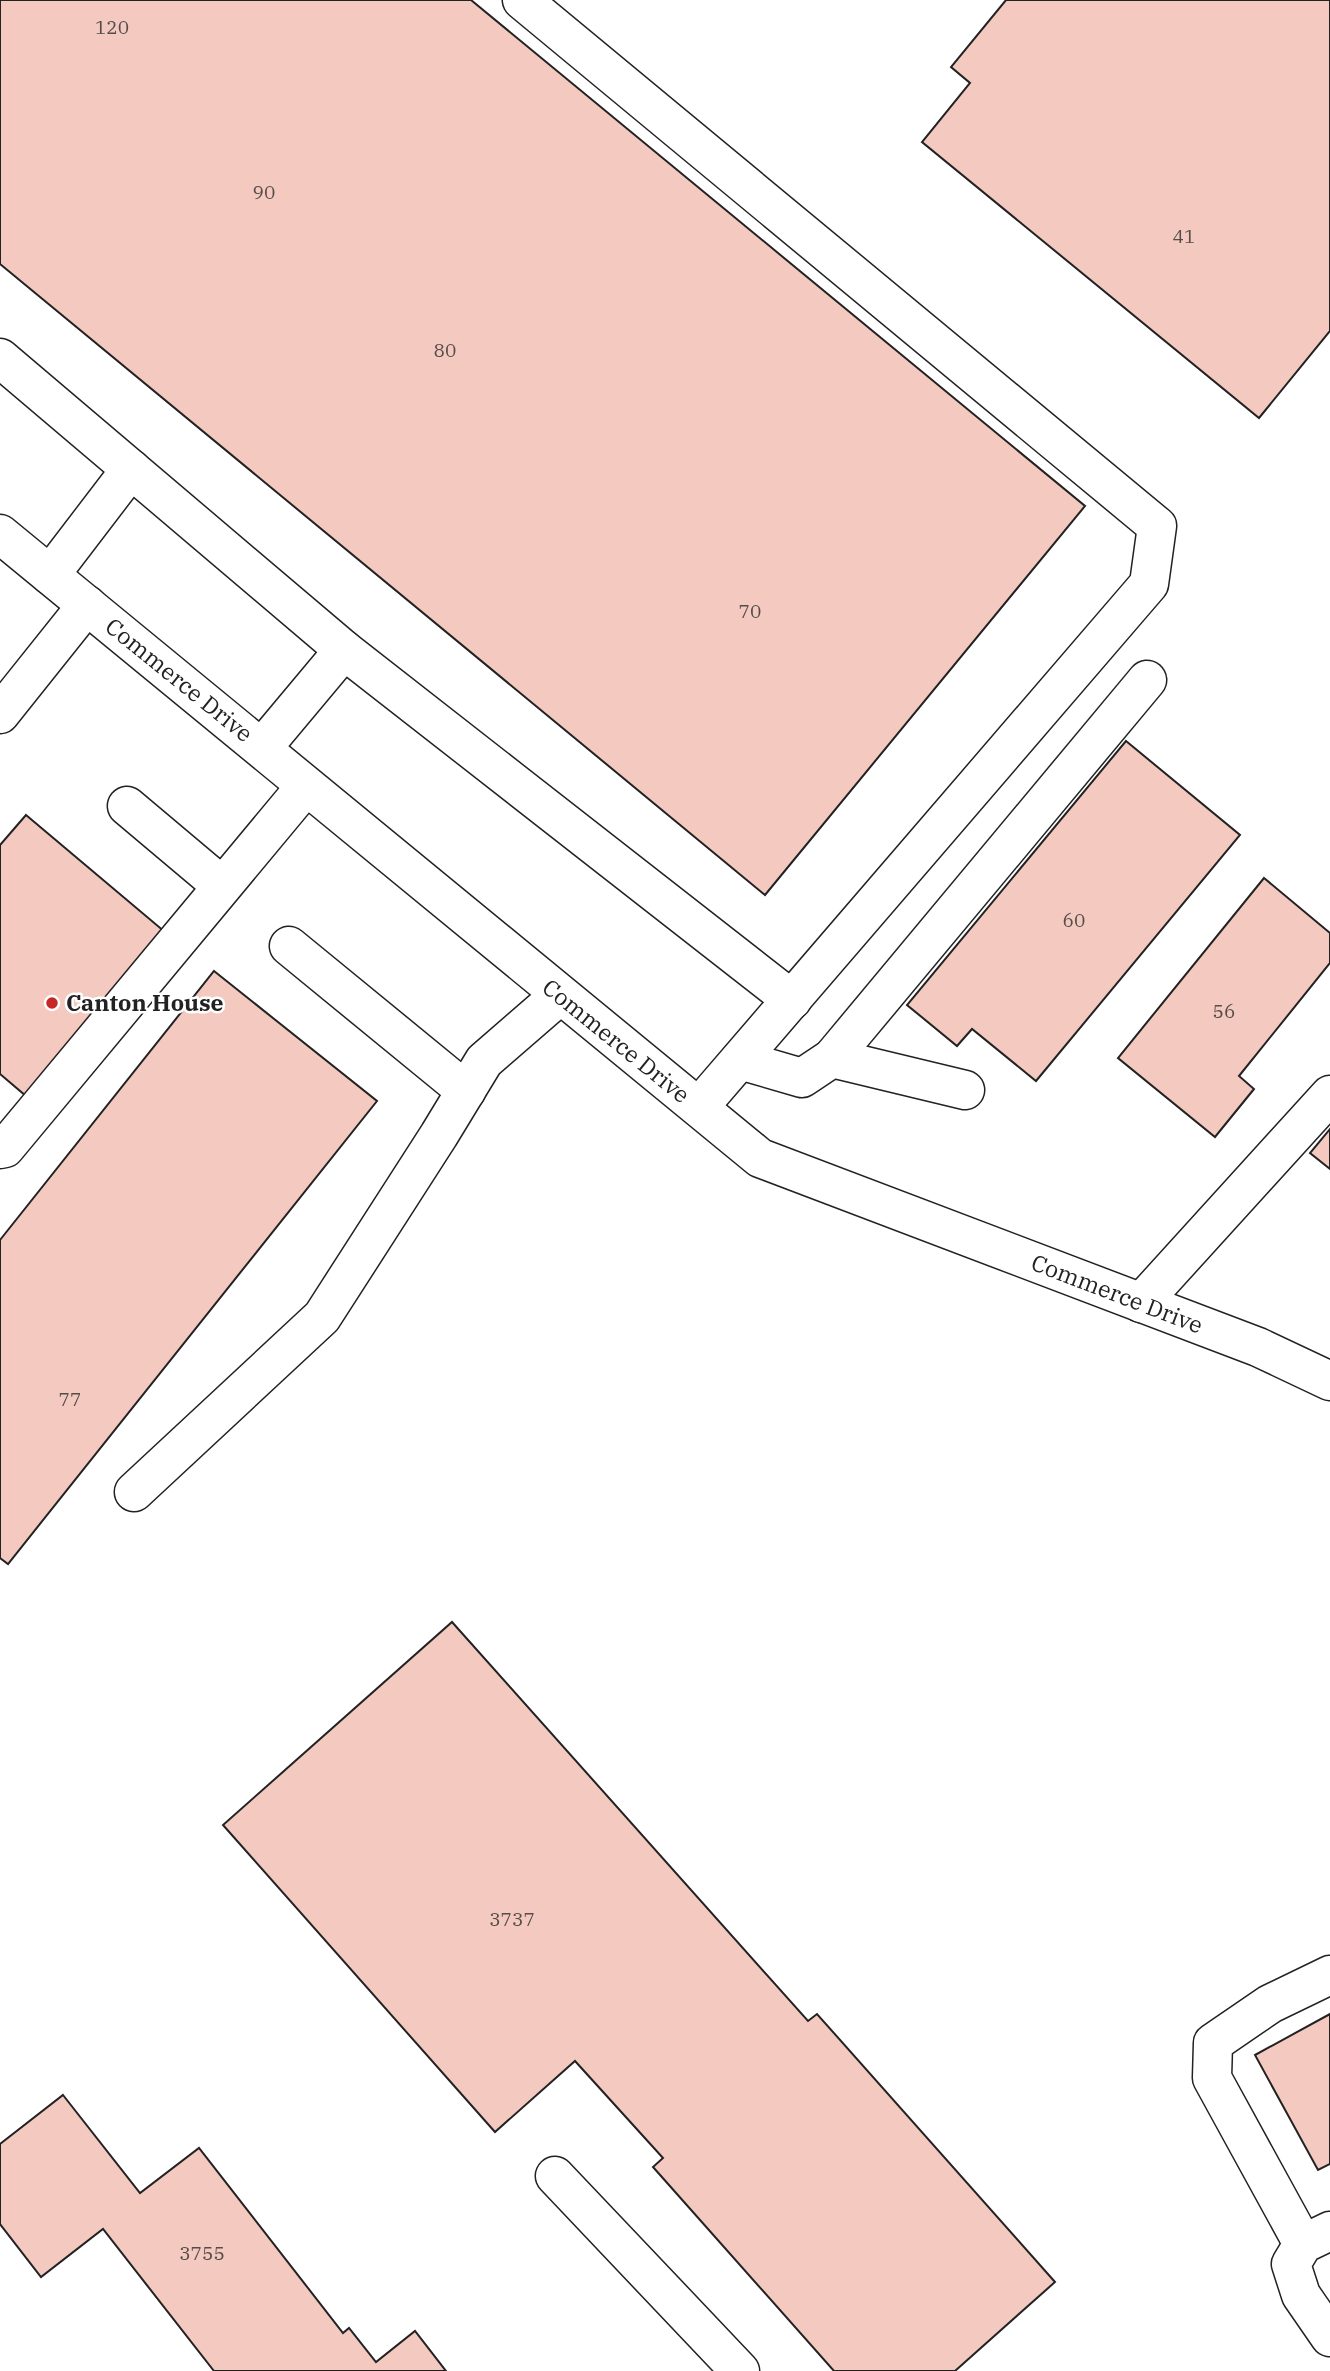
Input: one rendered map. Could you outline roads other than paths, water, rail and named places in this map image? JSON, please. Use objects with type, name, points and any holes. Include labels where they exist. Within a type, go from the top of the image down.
[{"type":"street","points":[[522,0],[1157,526],[1149,584],[699,1107]]},
{"type":"street","points":[[0,358],[344,650],[792,1000]]},
{"type":"street","points":[[50,575],[131,469]]},
{"type":"street","name":"Commerce Drive","points":[[0,534],[760,1158],[1258,1347],[1330,1381]]},
{"type":"street","points":[[0,714],[87,605]]},
{"type":"street","points":[[262,748],[344,650]]},
{"type":"street","points":[[740,1060],[802,1078],[832,1058],[1147,680]]},
{"type":"street","points":[[0,1149],[5,1148],[306,786]]},
{"type":"street","points":[[127,806],[222,886]]},
{"type":"street","points":[[289,946],[466,1091]]},
{"type":"street","points":[[134,1492],[322,1317],[484,1061],[560,995]]},
{"type":"street","points":[[832,1058],[965,1090]]},
{"type":"street","points":[[1141,1303],[1330,1095]]},
{"type":"street","points":[[1330,1975],[1270,2004],[1213,2043],[1212,2078],[1317,2237],[1291,2264],[1301,2295],[1330,2337]]},
{"type":"street","points":[[555,2176],[740,2371]]},
{"type":"place","name":"Canton House","points":[[52,1003]]}]
